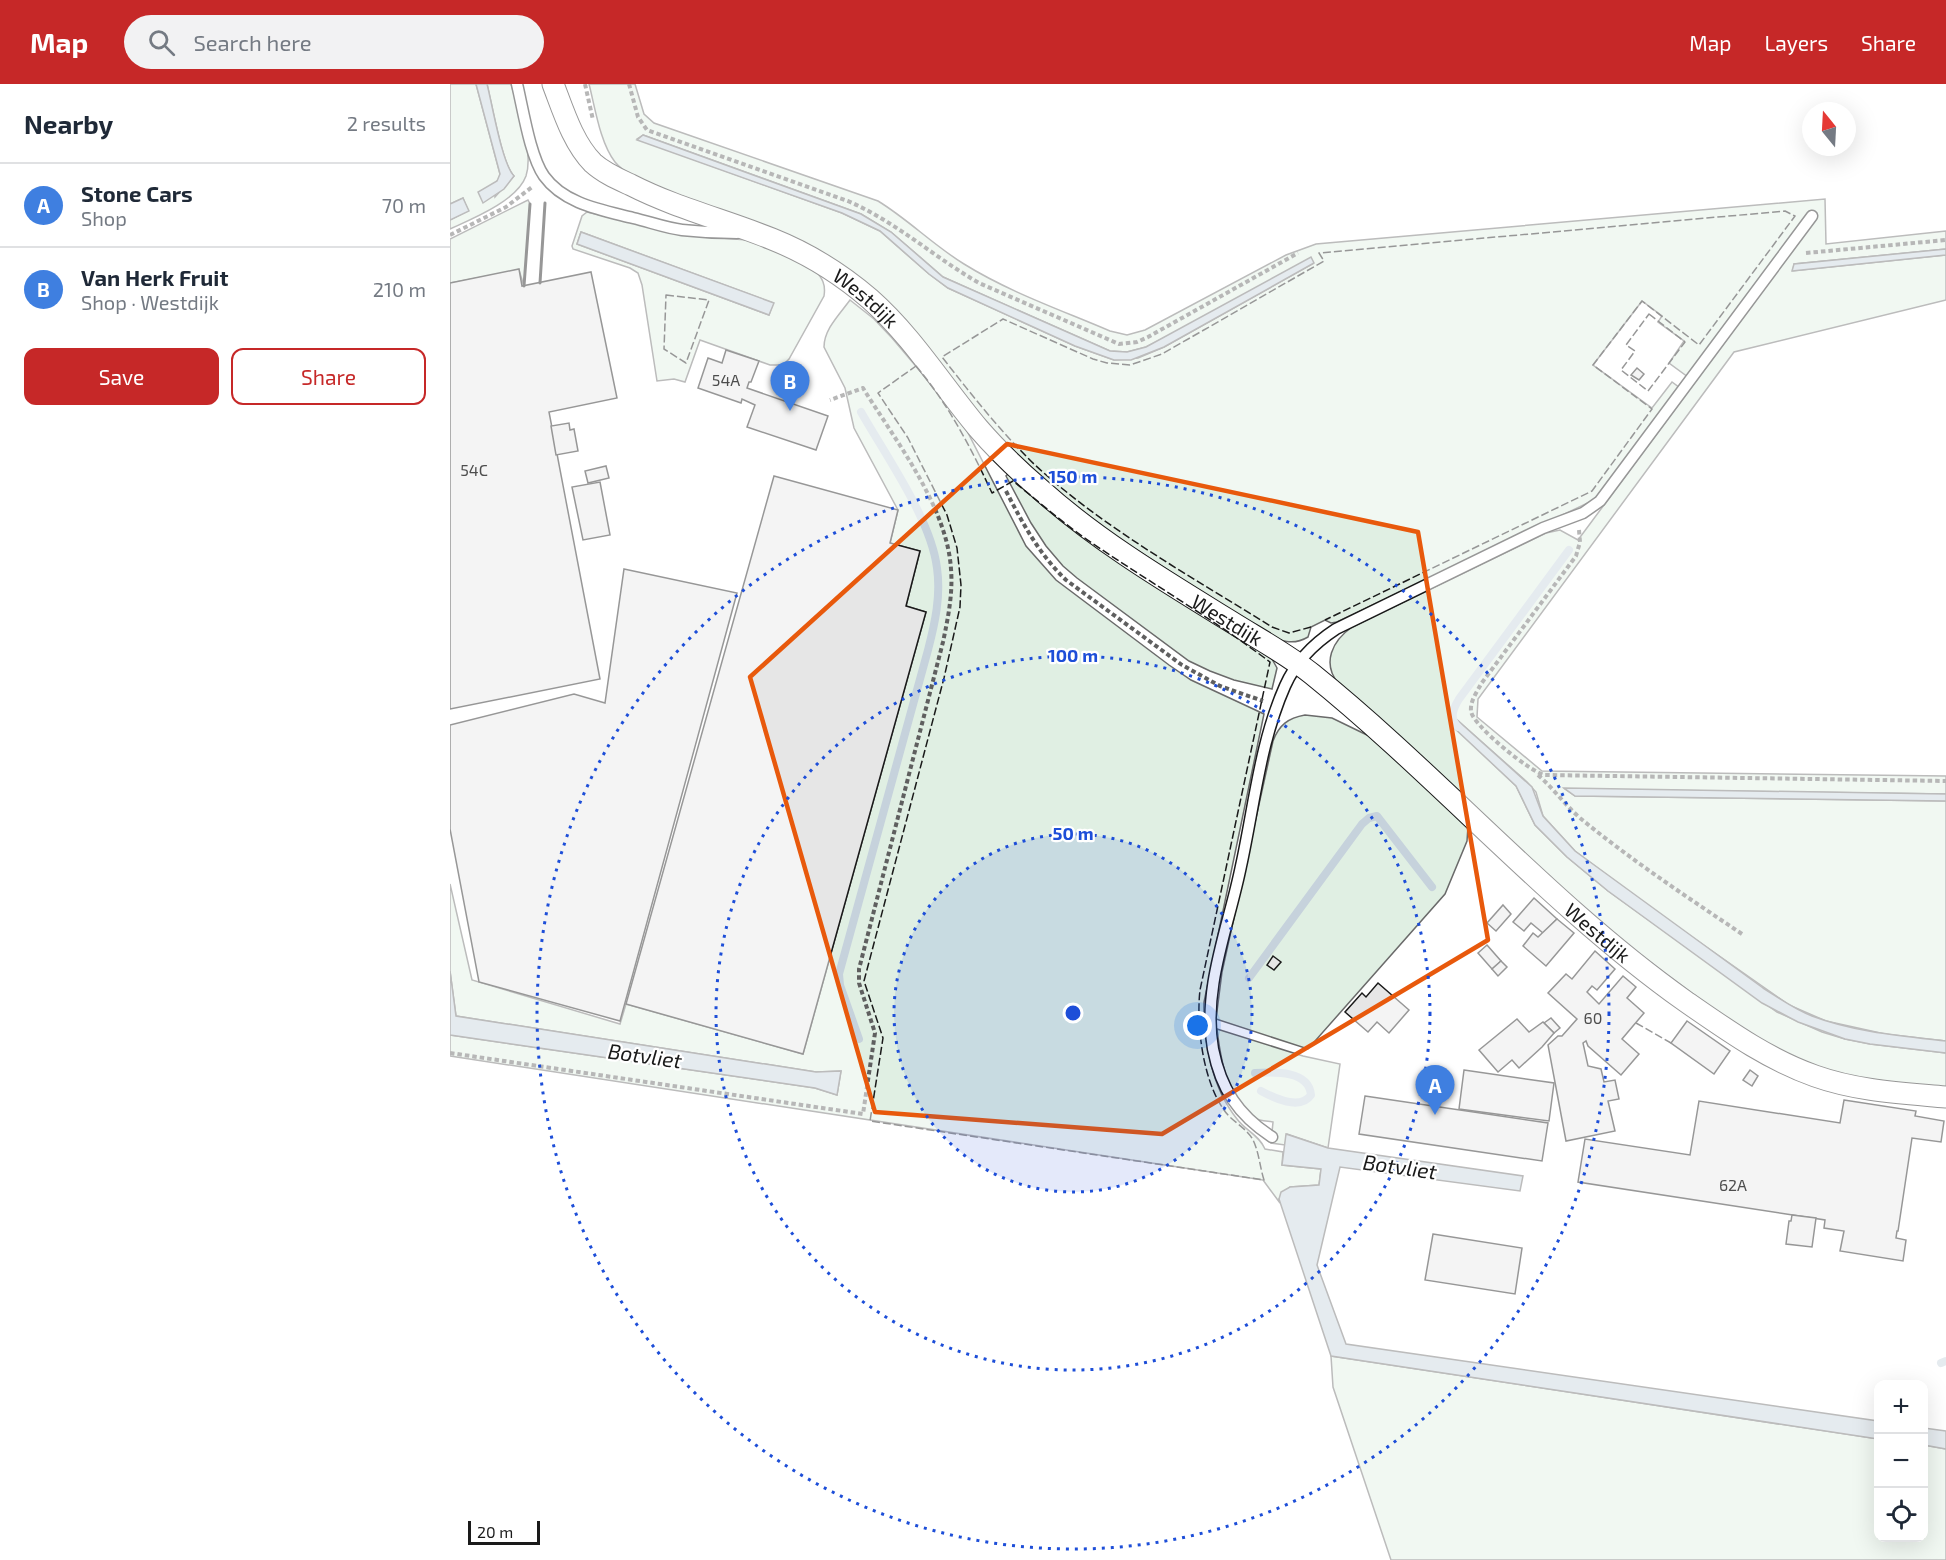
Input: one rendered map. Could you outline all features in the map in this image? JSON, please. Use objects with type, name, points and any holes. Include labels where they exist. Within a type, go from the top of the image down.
[{"type":"street","name":"Westdijk","points":[[554,84],[578,141],[596,165],[615,177],[675,205],[783,244],[823,266],[869,299],[905,335],[997,448],[1041,490],[1072,516],[1127,555],[1307,670],[1398,747],[1507,853],[1595,931],[1672,992],[1744,1042],[1789,1066],[1840,1083],[1871,1090],[1946,1097]]},
{"type":"lane","points":[[516,84],[542,172],[564,195],[598,208],[680,230],[756,233]]},
{"type":"lane","points":[[1272,1137],[1245,1117],[1232,1100],[1217,1063],[1211,1032],[1210,1011],[1218,962],[1239,878],[1267,739],[1277,706],[1297,663],[1317,642],[1336,629],[1543,528],[1574,517],[1592,507],[1608,492],[1812,216]]},
{"type":"path","points":[[628,84],[642,124],[654,134],[874,212],[979,283],[1119,344],[1137,342],[1148,337],[1298,253]]},
{"type":"path","points":[[450,235],[515,201],[532,187],[542,172]]},
{"type":"path","points":[[1784,255],[1946,240]]},
{"type":"path","points":[[450,1053],[862,1114],[875,1033],[860,983],[859,969],[943,642],[950,607],[951,568],[944,531],[931,500],[863,388],[830,400]]},
{"type":"path","points":[[1004,486],[1030,538],[1066,580],[1182,665],[1220,686],[1277,706]]},
{"type":"path","points":[[1574,517],[1580,542],[1576,556],[1481,684],[1473,698],[1471,712],[1477,724],[1533,770],[1564,804],[1599,834],[1673,888],[1742,934]]},
{"type":"path","points":[[1533,770],[1545,775],[1946,781]]},
{"type":"highlighted area","points":[[1007,444],[1418,532],[1488,940],[1162,1134],[875,1112],[750,677]]},
{"type":"green space","points":[[450,84],[476,84],[500,174],[494,184],[495,197],[514,176],[505,159],[487,84],[511,84],[527,142],[528,166],[521,185],[504,201],[450,229],[450,220],[468,211],[463,198],[450,204]]},
{"type":"green space","points":[[589,84],[635,84],[644,114],[654,123],[878,201],[953,257],[981,274],[1054,308],[1110,331],[1127,335],[1145,330],[1286,255],[1316,244],[1825,199],[1826,244],[1946,231],[1946,249],[1794,264],[1793,271],[1946,255],[1946,300],[1734,352],[1478,699],[1477,717],[1542,771],[1946,776],[1946,794],[1565,789],[1575,796],[1946,801],[1946,1041],[1885,1034],[1826,1021],[1789,1005],[1658,913],[1575,851],[1543,816],[1536,792],[1527,782],[1456,719],[1450,723],[1516,786],[1535,825],[1567,857],[1608,891],[1777,1012],[1822,1032],[1845,1039],[1946,1053],[1946,1089],[1839,1075],[1777,1050],[1728,1020],[1621,940],[1582,907],[1338,683],[1331,668],[1330,660],[1335,646],[1352,627],[1546,533],[1560,530],[1578,540],[1816,219],[1688,377],[1669,363],[1684,341],[1658,322],[1662,316],[1642,301],[1593,365],[1652,408],[1672,382],[1680,388],[1594,500],[1337,622],[1331,623],[1325,620],[1311,627],[1308,637],[1302,640],[1287,642],[1266,634],[1072,506],[1002,441],[876,296],[642,182],[621,168],[605,145]],"holes":[[[643,135],[861,214],[891,232],[943,277],[1110,351],[1127,352],[1146,347],[1314,263],[1164,347],[1138,358],[1114,360],[1075,346],[948,288],[880,231],[842,213],[637,139]]]},
{"type":"green space","points":[[528,200],[530,204],[524,286],[519,270],[450,283],[450,239]]},
{"type":"green space","points":[[587,212],[683,235],[764,243],[815,270],[823,282],[824,296],[789,359],[783,365],[770,365],[700,340],[685,382],[674,379],[657,381],[642,285],[638,273],[630,268],[573,249],[582,216]],"holes":[[[581,232],[773,303],[769,315],[577,244]]]},
{"type":"green space","points":[[850,300],[874,319],[892,338],[947,403],[967,431],[1026,546],[1056,580],[1191,680],[1264,714],[1204,1002],[1205,1032],[1215,1079],[1228,1107],[1265,1149],[1283,1152],[1282,1165],[1321,1169],[1319,1185],[1290,1187],[1279,1199],[1280,1203],[1263,1180],[450,1056],[450,1035],[815,1088],[837,1095],[841,1071],[816,1072],[456,1016],[450,971],[450,884],[472,980],[620,1024],[626,1004],[803,1054],[926,612],[906,606],[920,551],[890,543],[898,510],[854,428],[845,388],[824,347],[830,328]]},
{"type":"green space","points":[[1009,473],[1272,659],[1277,668],[1272,689],[1234,680],[1189,661],[1077,578],[1046,546],[1031,523],[1006,476]]},
{"type":"green space","points":[[1305,715],[1332,718],[1369,736],[1468,826],[1467,841],[1445,894],[1308,1049],[1216,1019],[1222,972],[1273,741],[1285,723]]},
{"type":"green space","points":[[1217,1029],[1303,1056],[1340,1064],[1328,1148],[1287,1134],[1285,1145],[1271,1143],[1273,1122],[1256,1119],[1245,1112],[1232,1091],[1223,1065]]},
{"type":"green space","points":[[1331,1356],[1874,1438],[1874,1542],[1928,1542],[1928,1446],[1946,1449],[1946,1560],[1391,1560],[1333,1387]]},
{"type":"water","points":[[476,84],[487,84],[505,159],[514,176],[504,189],[483,203],[478,192],[497,181],[500,174]]},
{"type":"water","points":[[643,135],[861,214],[891,232],[943,277],[1110,351],[1127,352],[1146,347],[1311,257],[1314,263],[1164,347],[1131,360],[1114,360],[1075,346],[948,288],[880,231],[842,213],[637,140]]},
{"type":"water","points":[[463,198],[469,211],[450,220],[450,204]]},
{"type":"water","points":[[581,232],[774,303],[769,315],[577,244]]},
{"type":"water","points":[[1946,249],[1946,255],[1792,271],[1794,264]]},
{"type":"water","points":[[1455,718],[1532,787],[1543,816],[1575,851],[1763,988],[1799,1010],[1844,1026],[1878,1033],[1946,1041],[1946,1053],[1845,1039],[1798,1022],[1762,1003],[1608,891],[1567,857],[1535,825],[1516,786],[1451,725],[1450,723]]},
{"type":"water","points":[[1564,788],[1946,794],[1946,801],[1575,796]]},
{"type":"water","name":"Botvliet","points":[[450,971],[456,1016],[816,1072],[841,1071],[837,1095],[815,1088],[450,1035]]},
{"type":"water","name":"Botvliet","points":[[1286,1134],[1328,1148],[1523,1176],[1520,1191],[1340,1167],[1317,1265],[1346,1344],[1874,1420],[1874,1438],[1331,1356],[1279,1199],[1281,1192],[1290,1187],[1319,1185],[1321,1169],[1282,1165]]},
{"type":"water","points":[[1928,1429],[1946,1431],[1946,1449],[1928,1446]]},
{"type":"building","points":[[519,269],[522,286],[591,272],[617,398],[549,412],[600,679],[450,709],[450,283]]},
{"type":"building","points":[[726,350],[759,361],[747,388],[828,416],[816,450],[747,427],[755,405],[742,399],[741,403],[698,388],[708,358],[722,363]]},
{"type":"building","points":[[1637,368],[1644,374],[1639,380],[1631,375]]},
{"type":"building","points":[[569,423],[570,430],[574,429],[578,451],[556,455],[551,426]]},
{"type":"building","points":[[606,466],[609,478],[588,483],[585,471]]},
{"type":"building","points":[[774,476],[898,510],[890,543],[920,551],[906,606],[926,612],[803,1054],[626,1004]]},
{"type":"building","points":[[600,482],[610,535],[583,540],[572,487]]},
{"type":"building","points":[[624,569],[737,593],[620,1021],[479,982],[450,829],[450,725],[574,694],[605,703]]},
{"type":"building","points":[[1534,898],[1557,919],[1543,933],[1531,923],[1524,931],[1513,922]]},
{"type":"building","points":[[1503,905],[1511,914],[1496,931],[1487,923]]},
{"type":"building","points":[[1557,919],[1574,933],[1546,966],[1523,946],[1533,933],[1538,937]]},
{"type":"building","points":[[1487,945],[1501,961],[1492,969],[1478,953]]},
{"type":"building","points":[[1595,951],[1615,969],[1597,990],[1592,986],[1587,992],[1599,1004],[1623,976],[1636,987],[1627,998],[1644,1013],[1622,1039],[1639,1054],[1621,1075],[1588,1046],[1586,1041],[1583,1043],[1588,1066],[1601,1069],[1604,1082],[1615,1080],[1619,1099],[1608,1101],[1615,1131],[1566,1141],[1548,1045],[1558,1036],[1562,1036],[1577,1019],[1548,993],[1566,974],[1572,979]]},
{"type":"building","points":[[1273,956],[1281,962],[1274,970],[1267,965]]},
{"type":"building","points":[[1501,961],[1507,967],[1498,976],[1492,969]]},
{"type":"building","points":[[1378,983],[1409,1010],[1389,1033],[1377,1022],[1368,1032],[1345,1012],[1362,993],[1366,997]]},
{"type":"building","points":[[1551,1018],[1560,1028],[1554,1033],[1544,1023]]},
{"type":"building","points":[[1517,1019],[1529,1032],[1543,1022],[1554,1033],[1519,1068],[1512,1060],[1498,1072],[1479,1050]]},
{"type":"building","points":[[1687,1021],[1730,1051],[1714,1074],[1671,1043]]},
{"type":"building","points":[[1464,1070],[1554,1083],[1549,1121],[1459,1109]]},
{"type":"building","points":[[1750,1070],[1758,1076],[1752,1086],[1743,1080]]},
{"type":"building","points":[[1365,1096],[1548,1123],[1542,1161],[1359,1134]]},
{"type":"building","points":[[1844,1100],[1916,1111],[1915,1116],[1944,1121],[1941,1142],[1912,1138],[1896,1238],[1906,1240],[1903,1261],[1840,1251],[1844,1231],[1824,1228],[1825,1220],[1578,1182],[1585,1139],[1690,1155],[1699,1101],[1840,1123]]},
{"type":"building","points":[[1792,1215],[1816,1218],[1812,1247],[1786,1244]]},
{"type":"building","points":[[1433,1234],[1522,1248],[1515,1294],[1425,1280]]},
{"type":"waterway","points":[[859,1039],[840,985],[839,974],[928,650],[938,599],[937,568],[926,529],[906,488],[861,412]]},
{"type":"waterway","points":[[1458,727],[1455,724],[1453,713],[1459,699],[1569,550]]},
{"type":"waterway","points":[[1249,978],[1362,824],[1369,818],[1377,816],[1432,887]]},
{"type":"waterway","points":[[1255,1073],[1271,1072],[1297,1077],[1309,1087],[1311,1095],[1306,1100],[1294,1103],[1280,1100],[1261,1091]]},
{"type":"waterway","points":[[1941,1363],[1946,1361]]},
{"type":"fence","points":[[1311,627],[1289,633],[1272,627],[1119,531],[1034,464],[986,412],[942,357],[1003,319],[1093,359],[1130,365],[1162,354],[1324,261],[1319,253],[1785,211],[1795,216],[1699,345],[1642,301],[1593,365],[1652,409],[1592,491],[1325,620]]},
{"type":"fence","points":[[666,295],[709,300],[686,363],[664,349],[666,295]]},
{"type":"fence","points":[[1649,314],[1685,342],[1648,391],[1621,370],[1635,351],[1626,345],[1649,314]]},
{"type":"fence","points":[[916,366],[959,427],[992,493],[1013,481],[1082,536],[1270,662],[1200,990],[1199,1004],[1200,1036],[1211,1084],[1224,1110],[1253,1140],[1264,1180],[870,1121],[883,1038],[864,981],[944,678],[960,607],[961,585],[957,548],[947,515],[908,438],[878,393],[916,366]]},
{"type":"fence","points":[[1636,1023],[1671,1043]]},
{"type":"wall","points":[[540,283],[545,203]]},
{"type":"wall","points":[[524,286],[530,204]]},
{"type":"place","name":"Van Herk Fruit","points":[[790,411]]},
{"type":"place","name":"Stone Cars","points":[[1435,1115]]}]
